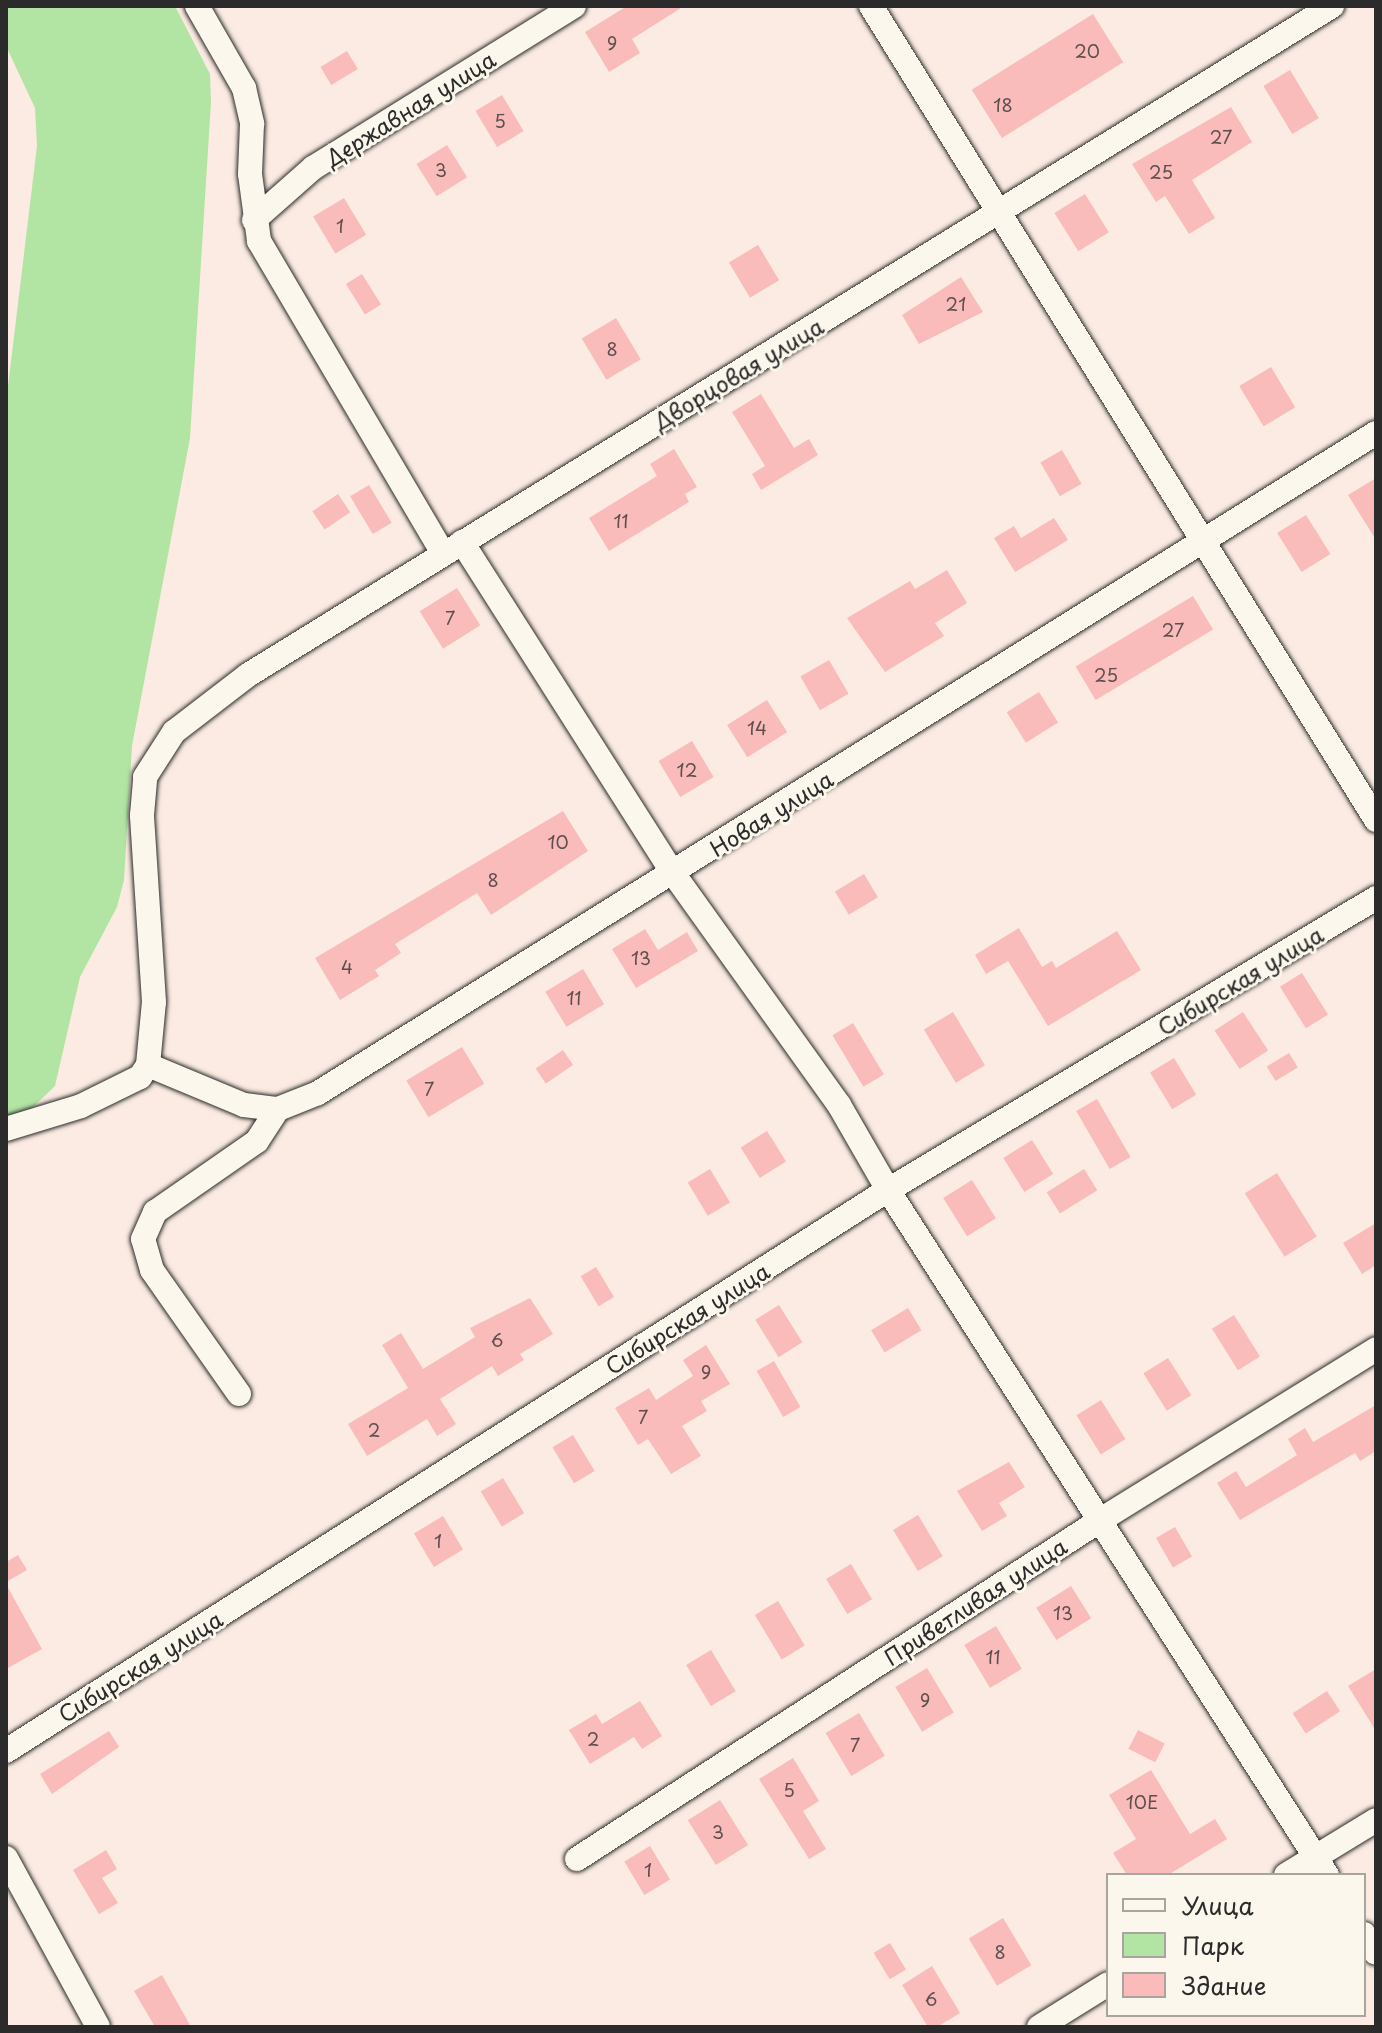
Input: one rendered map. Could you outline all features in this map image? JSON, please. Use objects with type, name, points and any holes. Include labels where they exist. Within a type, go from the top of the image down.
[{"type":"street","points":[[197,6],[244,88],[252,124],[254,220],[279,282],[673,873],[839,1105],[888,1190],[1321,1866]]},
{"type":"street","name":"Державная улица","points":[[254,220],[313,168],[574,6]]},
{"type":"street","points":[[871,6],[1207,543],[1376,820]]},
{"type":"street","name":"Дворцовая улица","points":[[148,1065],[154,1002],[142,815],[145,777],[156,753],[174,732],[248,675],[1332,6]]},
{"type":"street","name":"Новая улица","points":[[278,1109],[318,1093],[1207,543],[1376,433]]},
{"type":"street","name":"Сибирская улица","points":[[6,1751],[888,1190],[1376,898]]},
{"type":"street","points":[[6,1129],[81,1106],[140,1077],[148,1065],[244,1105],[278,1109],[257,1141],[155,1212],[143,1239],[152,1270],[239,1394]]},
{"type":"street","name":"Приветливая улица","points":[[577,1859],[1099,1521],[1376,1349]]},
{"type":"street","points":[[1294,1873],[1321,1866],[1376,1820]]},
{"type":"street","points":[[6,1858],[98,2027]]},
{"type":"street","points":[[1039,2027],[1106,1985]]},
{"type":"green space","points":[[6,6],[175,6],[210,74],[211,102],[190,438],[132,746],[124,880],[117,907],[80,977],[55,1086],[29,1111],[6,1117],[6,403],[37,146],[35,108],[6,46]]},
{"type":"building","points":[[627,6],[684,6],[632,39],[640,53],[609,72],[585,32]]},
{"type":"building","points":[[1093,14],[1123,62],[1002,138],[972,90]]},
{"type":"building","points":[[347,51],[358,69],[331,85],[320,67]]},
{"type":"building","points":[[1290,70],[1319,118],[1292,134],[1263,86]]},
{"type":"building","points":[[502,95],[524,131],[497,147],[475,111]]},
{"type":"building","points":[[1231,107],[1252,142],[1192,180],[1215,218],[1189,234],[1165,196],[1156,202],[1132,164]]},
{"type":"building","points":[[447,145],[467,177],[437,196],[416,164]]},
{"type":"building","points":[[1085,194],[1109,232],[1078,251],[1054,213]]},
{"type":"building","points":[[344,198],[366,235],[335,253],[313,217]]},
{"type":"building","points":[[758,245],[779,280],[750,298],[729,263]]},
{"type":"building","points":[[362,274],[381,305],[365,315],[346,284]]},
{"type":"building","points":[[961,277],[983,312],[919,344],[902,315]]},
{"type":"building","points":[[616,318],[641,359],[606,380],[582,339]]},
{"type":"building","points":[[1271,367],[1295,407],[1263,426],[1239,386]]},
{"type":"building","points":[[761,394],[794,448],[809,439],[818,455],[761,490],[752,474],[765,466],[732,412]]},
{"type":"building","points":[[674,449],[697,487],[685,494],[689,502],[609,551],[589,518],[657,476],[650,464]]},
{"type":"building","points":[[1062,450],[1082,484],[1060,496],[1040,462]]},
{"type":"building","points":[[1376,478],[1376,540],[1348,495]]},
{"type":"building","points":[[369,485],[392,523],[373,534],[350,496]]},
{"type":"building","points":[[338,494],[350,512],[325,530],[312,511]]},
{"type":"building","points":[[1306,515],[1330,554],[1302,572],[1277,533]]},
{"type":"building","points":[[1054,518],[1068,540],[1015,572],[994,538],[1014,526],[1021,538]]},
{"type":"building","points":[[947,570],[967,603],[935,623],[944,636],[885,672],[847,618],[910,581],[915,589]]},
{"type":"building","points":[[457,588],[480,625],[443,649],[420,611]]},
{"type":"building","points":[[1193,596],[1213,629],[1096,700],[1076,667]]},
{"type":"building","points":[[829,660],[848,694],[820,710],[800,676]]},
{"type":"building","points":[[1039,692],[1058,723],[1026,743],[1007,712]]},
{"type":"building","points":[[767,700],[787,732],[747,757],[727,725]]},
{"type":"building","points":[[692,741],[714,777],[680,797],[659,761]]},
{"type":"building","points":[[563,811],[588,851],[491,915],[477,893],[395,944],[401,953],[375,970],[379,976],[340,1000],[315,958]]},
{"type":"building","points":[[864,874],[878,897],[849,915],[835,892]]},
{"type":"building","points":[[1019,928],[1042,967],[1052,961],[1056,968],[1117,931],[1141,970],[1048,1026],[1008,961],[986,974],[975,955]]},
{"type":"building","points":[[645,929],[658,950],[687,932],[698,951],[636,988],[612,949]]},
{"type":"building","points":[[583,969],[604,1004],[566,1027],[545,992]]},
{"type":"building","points":[[1302,973],[1328,1015],[1306,1028],[1280,987]]},
{"type":"building","points":[[953,1012],[985,1065],[956,1083],[924,1030]]},
{"type":"building","points":[[1243,1012],[1268,1051],[1240,1069],[1214,1031]]},
{"type":"building","points":[[853,1023],[884,1074],[863,1087],[832,1035]]},
{"type":"building","points":[[462,1047],[484,1084],[428,1117],[406,1080]]},
{"type":"building","points":[[563,1050],[573,1065],[546,1083],[536,1068]]},
{"type":"building","points":[[1289,1053],[1298,1068],[1275,1081],[1267,1066]]},
{"type":"building","points":[[1174,1058],[1196,1095],[1172,1109],[1150,1072]]},
{"type":"building","points":[[1097,1099],[1130,1157],[1110,1169],[1076,1111]]},
{"type":"building","points":[[767,1131],[786,1162],[760,1178],[741,1147]]},
{"type":"building","points":[[1032,1140],[1053,1174],[1024,1192],[1003,1158]]},
{"type":"building","points":[[710,1169],[730,1202],[708,1216],[688,1182]]},
{"type":"building","points":[[1084,1169],[1097,1190],[1060,1214],[1047,1192]]},
{"type":"building","points":[[1277,1173],[1317,1237],[1285,1257],[1245,1193]]},
{"type":"building","points":[[972,1180],[996,1218],[967,1236],[943,1198]]},
{"type":"building","points":[[1376,1223],[1376,1265],[1362,1274],[1343,1243]]},
{"type":"building","points":[[596,1267],[614,1297],[599,1306],[581,1276]]},
{"type":"building","points":[[530,1298],[553,1334],[520,1354],[524,1360],[498,1376],[492,1366],[440,1399],[456,1424],[437,1436],[427,1419],[367,1456],[348,1424],[408,1388],[382,1345],[401,1333],[423,1369],[475,1337],[470,1328]]},
{"type":"building","points":[[779,1305],[802,1342],[779,1357],[755,1320]]},
{"type":"building","points":[[908,1308],[921,1330],[885,1352],[871,1330]]},
{"type":"building","points":[[1234,1315],[1260,1357],[1238,1370],[1212,1329]]},
{"type":"building","points":[[706,1345],[730,1384],[701,1401],[707,1411],[682,1426],[701,1456],[671,1474],[648,1439],[638,1445],[615,1408],[649,1388],[656,1400],[693,1376],[683,1360]]},
{"type":"building","points":[[1168,1358],[1191,1395],[1167,1411],[1143,1373]]},
{"type":"building","points":[[774,1361],[801,1407],[783,1417],[757,1371]]},
{"type":"building","points":[[1101,1400],[1125,1439],[1101,1454],[1076,1415]]},
{"type":"building","points":[[1376,1405],[1376,1451],[1360,1461],[1355,1453],[1240,1520],[1217,1483],[1236,1471],[1246,1487],[1297,1455],[1288,1439],[1305,1428],[1313,1442]]},
{"type":"building","points":[[573,1435],[595,1471],[574,1483],[552,1447]]},
{"type":"building","points":[[1009,1462],[1025,1487],[999,1503],[1007,1516],[982,1531],[957,1491]]},
{"type":"building","points":[[503,1478],[524,1513],[502,1527],[481,1491]]},
{"type":"building","points":[[918,1515],[943,1556],[918,1571],[893,1530]]},
{"type":"building","points":[[443,1516],[463,1549],[434,1567],[414,1534]]},
{"type":"building","points":[[1175,1527],[1192,1556],[1173,1567],[1156,1538]]},
{"type":"building","points":[[18,1555],[27,1570],[6,1582],[6,1562]]},
{"type":"building","points":[[851,1564],[872,1599],[847,1614],[826,1579]]},
{"type":"building","points":[[6,1584],[42,1649],[6,1669]]},
{"type":"building","points":[[1071,1586],[1091,1618],[1056,1640],[1036,1608]]},
{"type":"building","points":[[778,1601],[805,1646],[782,1659],[755,1615]]},
{"type":"building","points":[[996,1626],[1022,1669],[990,1688],[964,1645]]},
{"type":"building","points":[[711,1650],[736,1691],[711,1706],[686,1665]]},
{"type":"building","points":[[927,1668],[954,1713],[922,1732],[895,1687]]},
{"type":"building","points":[[1376,1669],[1376,1731],[1348,1686]]},
{"type":"building","points":[[1327,1691],[1340,1711],[1306,1733],[1293,1713]]},
{"type":"building","points":[[640,1701],[662,1736],[642,1749],[634,1737],[590,1764],[569,1730],[596,1714],[602,1724]]},
{"type":"building","points":[[859,1713],[885,1756],[851,1776],[826,1733]]},
{"type":"building","points":[[1138,1730],[1165,1744],[1155,1762],[1128,1749]]},
{"type":"building","points":[[109,1731],[119,1747],[52,1794],[40,1774]]},
{"type":"building","points":[[793,1758],[819,1801],[803,1811],[826,1849],[809,1859],[759,1779]]},
{"type":"building","points":[[1151,1770],[1190,1834],[1215,1819],[1227,1839],[1171,1873],[1126,1873],[1113,1853],[1136,1839],[1109,1795]]},
{"type":"building","points":[[720,1800],[748,1845],[716,1865],[688,1820]]},
{"type":"building","points":[[650,1846],[670,1879],[644,1895],[624,1861]]},
{"type":"building","points":[[106,1850],[117,1869],[102,1878],[118,1903],[99,1914],[73,1870]]},
{"type":"building","points":[[1003,1918],[1031,1965],[997,1986],[969,1939]]},
{"type":"building","points":[[890,1943],[906,1970],[890,1979],[874,1953]]},
{"type":"building","points":[[932,1966],[960,2013],[937,2027],[928,2027],[902,1985]]},
{"type":"building","points":[[162,1975],[191,2027],[155,2027],[134,1991]]}]
